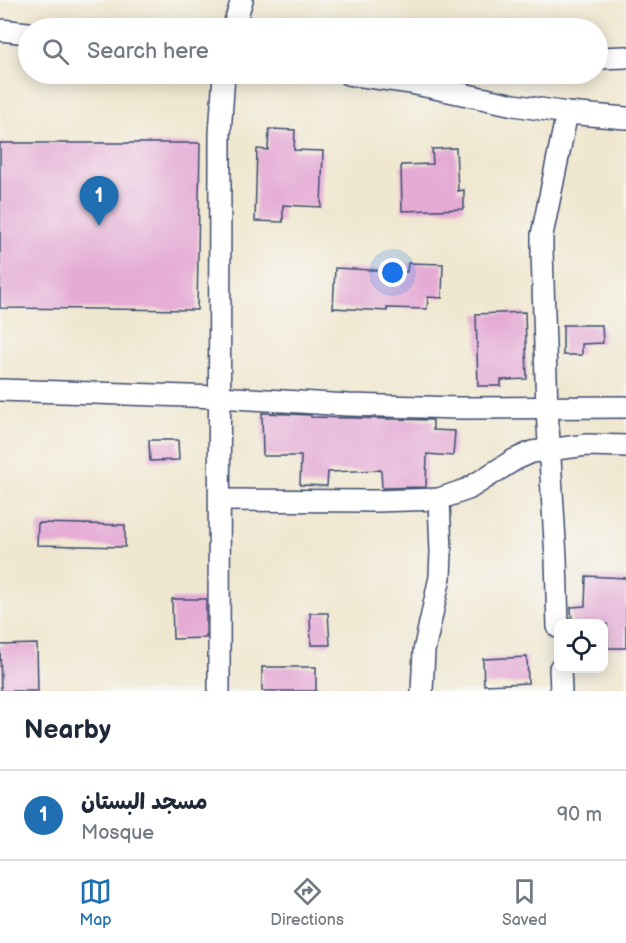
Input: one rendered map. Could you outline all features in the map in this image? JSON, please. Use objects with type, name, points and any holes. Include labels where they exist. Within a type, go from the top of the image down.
[{"type":"street","points":[[236,18],[242,0]]},
{"type":"street","points":[[0,30],[18,32]]},
{"type":"street","points":[[608,58],[626,57]]},
{"type":"street","points":[[219,691],[220,134],[223,84]]},
{"type":"street","points":[[416,84],[514,105],[626,118]]},
{"type":"street","points":[[558,619],[547,409],[542,235],[567,112]]},
{"type":"street","points":[[0,390],[348,405],[547,409],[626,407]]},
{"type":"street","points":[[220,500],[439,499],[468,489],[514,460],[532,452],[587,445],[626,446]]},
{"type":"street","points":[[422,691],[424,651],[440,577],[439,499]]},
{"type":"street","points":[[560,673],[561,691]]},
{"type":"building","points":[[269,129],[295,130],[294,150],[323,151],[321,207],[283,205],[283,222],[255,221],[257,149],[268,150]]},
{"type":"building","points":[[0,143],[200,143],[197,310],[0,308]]},
{"type":"building","points":[[456,148],[458,191],[464,190],[464,209],[402,211],[401,165],[433,164],[432,149]]},
{"type":"building","points":[[408,263],[443,264],[442,298],[428,297],[427,309],[387,308],[387,311],[333,308],[335,268],[407,272]]},
{"type":"building","points":[[525,312],[527,379],[501,380],[501,386],[478,386],[476,314]]},
{"type":"building","points":[[563,325],[602,325],[603,343],[582,344],[582,355],[563,355]]},
{"type":"building","points":[[262,413],[311,415],[311,417],[433,420],[433,430],[455,431],[453,456],[427,454],[426,487],[382,488],[381,470],[328,472],[327,486],[300,485],[301,456],[263,456]]},
{"type":"building","points":[[149,440],[178,440],[179,460],[150,461]]},
{"type":"building","points":[[38,523],[125,525],[125,547],[37,545]]},
{"type":"building","points":[[586,576],[626,578],[626,648],[608,648],[608,619],[572,619],[571,607],[585,606]]},
{"type":"building","points":[[172,599],[206,599],[206,638],[173,639]]},
{"type":"building","points":[[310,613],[328,613],[330,645],[311,645]]},
{"type":"building","points":[[37,644],[38,691],[1,691],[0,645]]},
{"type":"building","points":[[527,657],[528,683],[484,685],[483,659]]},
{"type":"building","points":[[262,667],[316,667],[316,691],[262,691]]},
{"type":"place","name":"مسجد البستان","points":[[99,226]]}]
